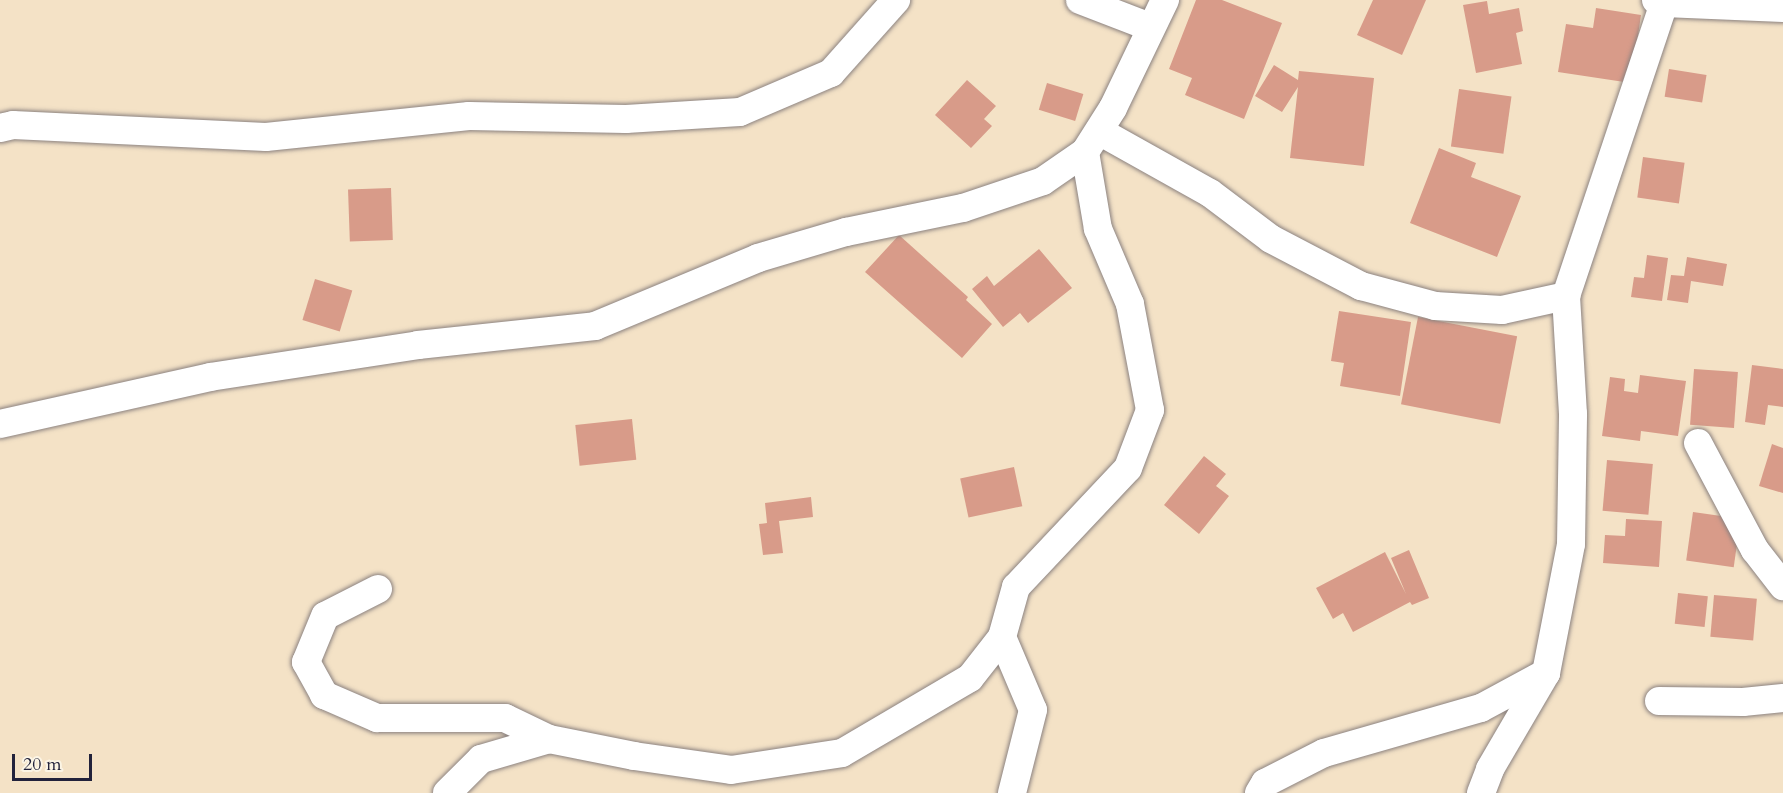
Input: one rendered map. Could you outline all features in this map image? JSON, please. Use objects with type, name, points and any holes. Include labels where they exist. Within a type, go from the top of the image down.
[{"type":"street","points":[[0,128],[13,125],[266,137],[469,116],[627,119],[740,112],[831,73],[896,0]]},
{"type":"street","points":[[1080,0],[1150,27]]},
{"type":"street","points":[[0,424],[210,377],[418,345],[595,326],[758,258],[846,232],[963,208],[1043,181],[1092,142],[1113,108],[1150,27],[1165,0]]},
{"type":"street","points":[[1481,793],[1490,769],[1546,673],[1571,544],[1573,414],[1566,296],[1660,1],[1783,8]]},
{"type":"street","points":[[1092,142],[1210,193],[1271,239],[1361,286],[1435,306],[1502,310],[1566,296]]},
{"type":"street","points":[[378,589],[325,616],[306,662],[324,695],[377,718],[505,718],[549,739],[731,770],[842,753],[970,678],[1002,637],[1016,587],[1128,468],[1150,410],[1130,304],[1098,229],[1092,142]]},
{"type":"street","points":[[1698,443],[1755,550],[1783,586]]},
{"type":"street","points":[[1002,637],[1033,710],[1011,793]]},
{"type":"street","points":[[1259,793],[1265,783],[1324,753],[1481,708],[1546,673]]},
{"type":"street","points":[[1659,701],[1743,702],[1783,698]]},
{"type":"street","points":[[447,793],[481,759],[549,739]]},
{"type":"building","points":[[1196,0],[1222,0],[1282,23],[1244,119],[1185,95],[1192,78],[1169,69]]},
{"type":"building","points":[[1373,0],[1426,0],[1402,55],[1357,35]]},
{"type":"building","points":[[1487,1],[1489,14],[1519,8],[1523,31],[1516,33],[1522,64],[1476,73],[1463,5]]},
{"type":"building","points":[[1596,8],[1641,15],[1631,83],[1558,72],[1566,24],[1593,28]]},
{"type":"building","points":[[1274,65],[1298,80],[1299,71],[1374,78],[1364,166],[1290,158],[1298,87],[1282,112],[1255,96]]},
{"type":"building","points":[[1669,69],[1707,75],[1702,103],[1665,97]]},
{"type":"building","points":[[967,80],[996,106],[984,119],[992,126],[971,148],[935,115]]},
{"type":"building","points":[[1047,83],[1083,94],[1075,121],[1039,110]]},
{"type":"building","points":[[1459,89],[1511,96],[1503,154],[1451,146]]},
{"type":"building","points":[[1439,148],[1476,163],[1471,177],[1521,196],[1497,257],[1410,223]]},
{"type":"building","points":[[1643,157],[1685,163],[1679,203],[1637,198]]},
{"type":"building","points":[[391,188],[393,240],[350,241],[348,190]]},
{"type":"building","points":[[899,235],[968,297],[966,300],[992,324],[962,358],[865,272]]},
{"type":"building","points":[[1039,249],[1072,288],[1028,323],[1020,313],[1003,327],[972,289],[987,276],[994,286]]},
{"type":"building","points":[[1647,255],[1668,258],[1662,301],[1631,297],[1634,277],[1644,278]]},
{"type":"building","points":[[1687,257],[1727,264],[1723,286],[1691,281],[1688,303],[1667,300],[1671,275],[1684,276]]},
{"type":"building","points":[[315,279],[352,290],[340,332],[302,320]]},
{"type":"building","points":[[1339,311],[1411,322],[1400,396],[1340,386],[1344,363],[1331,361]]},
{"type":"building","points":[[1418,317],[1517,336],[1500,424],[1401,404]]},
{"type":"building","points":[[1752,365],[1783,369],[1783,407],[1768,405],[1765,425],[1745,422]]},
{"type":"building","points":[[1694,369],[1738,372],[1734,428],[1690,425]]},
{"type":"building","points":[[1640,375],[1686,381],[1678,436],[1641,431],[1640,441],[1602,436],[1610,377],[1625,379],[1624,391],[1638,393]]},
{"type":"building","points":[[632,419],[636,460],[580,466],[575,425]]},
{"type":"building","points":[[1772,444],[1783,448],[1783,493],[1759,486]]},
{"type":"building","points":[[1204,456],[1226,474],[1216,486],[1229,496],[1199,534],[1164,505]]},
{"type":"building","points":[[1607,460],[1653,464],[1648,515],[1603,511]]},
{"type":"building","points":[[1014,467],[1022,506],[969,518],[960,478]]},
{"type":"building","points":[[811,497],[813,517],[779,521],[783,553],[763,555],[759,524],[767,523],[765,503]]},
{"type":"building","points":[[1693,512],[1741,519],[1734,567],[1686,561]]},
{"type":"building","points":[[1626,519],[1662,521],[1659,567],[1603,563],[1605,535],[1625,536]]},
{"type":"building","points":[[1409,550],[1429,598],[1412,605],[1410,602],[1353,632],[1343,613],[1333,619],[1316,588],[1385,552],[1406,594],[1391,558]]},
{"type":"building","points":[[1678,593],[1708,596],[1705,627],[1675,624]]},
{"type":"building","points":[[1714,595],[1757,599],[1753,641],[1710,637]]}]
